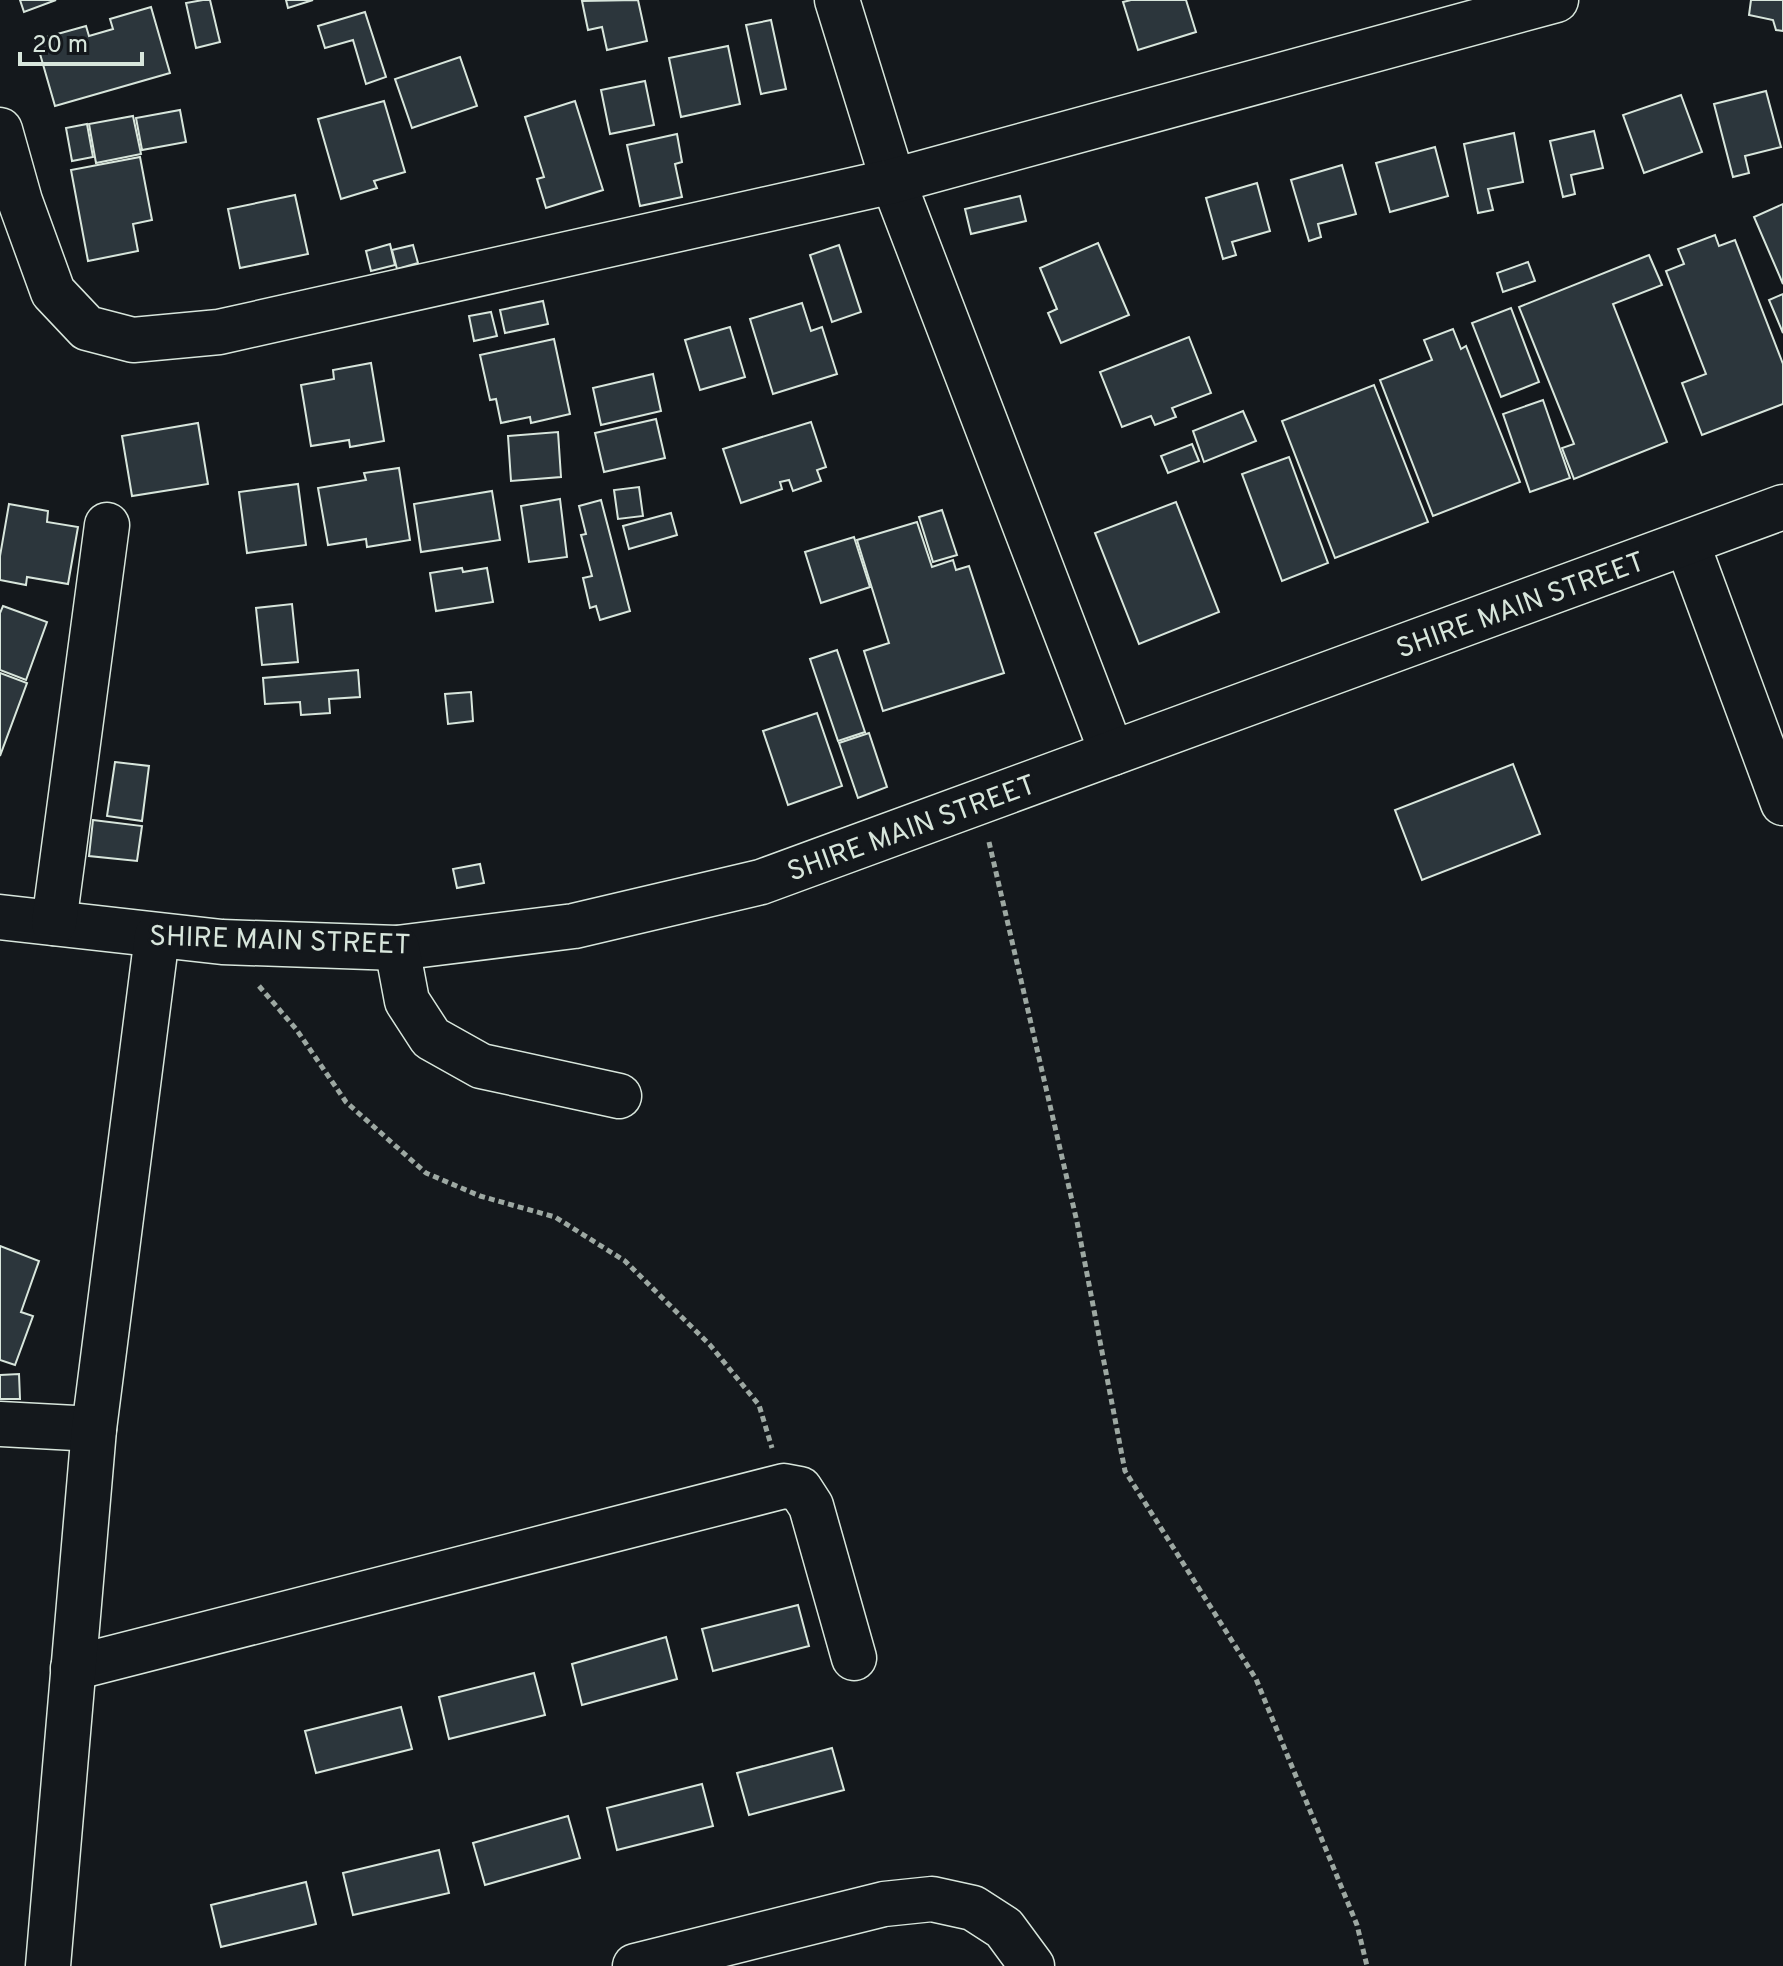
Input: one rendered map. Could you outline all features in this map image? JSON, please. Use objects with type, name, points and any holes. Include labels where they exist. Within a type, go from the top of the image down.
[{"type":"street","points":[[837,0],[893,181],[1112,753]]},
{"type":"street","points":[[0,130],[20,201],[53,292],[87,328],[133,340],[219,332],[893,181],[1556,0]]},
{"type":"street","name":"SHIRE MAIN STREET","points":[[0,917],[222,942],[397,948],[574,926],[761,882],[1783,507]]},
{"type":"street","points":[[54,923],[107,525]]},
{"type":"street","points":[[1687,543],[1783,803]]},
{"type":"street","points":[[48,1966],[94,1429],[157,936]]},
{"type":"street","points":[[397,948],[407,1001],[431,1038],[481,1066],[619,1096]]},
{"type":"street","points":[[0,1424],[94,1429]]},
{"type":"street","points":[[73,1668],[784,1486],[800,1489],[811,1506],[854,1658]]},
{"type":"street","points":[[635,1966],[884,1904],[932,1899],[973,1908],[1004,1928],[1032,1966]]},
{"type":"path","points":[[980,802],[1077,1222],[1125,1471],[1256,1679],[1357,1925],[1367,1966]]},
{"type":"path","points":[[222,942],[296,1029],[346,1102],[426,1173],[480,1196],[555,1217],[625,1261],[710,1345],[759,1405],[784,1486]]},
{"type":"building","points":[[20,0],[56,0],[24,12]]},
{"type":"building","points":[[210,0],[220,42],[196,48],[186,3]]},
{"type":"building","points":[[286,0],[313,0],[288,8]]},
{"type":"building","points":[[638,0],[647,41],[607,50],[602,27],[588,30],[582,1]]},
{"type":"building","points":[[1186,0],[1196,32],[1138,50],[1123,2]]},
{"type":"building","points":[[1751,0],[1783,0],[1783,31],[1776,30],[1773,20],[1749,15]]},
{"type":"building","points":[[151,7],[170,73],[55,106],[36,40],[86,26],[89,36],[113,29],[110,19]]},
{"type":"building","points":[[365,12],[386,77],[366,84],[353,40],[325,48],[318,26]]},
{"type":"building","points":[[771,20],[786,89],[761,94],[746,25]]},
{"type":"building","points":[[728,46],[740,104],[681,117],[669,58]]},
{"type":"building","points":[[460,57],[477,106],[412,128],[395,79]]},
{"type":"building","points":[[645,81],[654,125],[610,134],[601,90]]},
{"type":"building","points":[[1766,91],[1781,147],[1745,156],[1749,173],[1733,177],[1714,104]]},
{"type":"building","points":[[1681,95],[1702,152],[1644,173],[1623,115]]},
{"type":"building","points":[[384,101],[405,172],[374,181],[377,188],[341,199],[318,119]]},
{"type":"building","points":[[575,101],[603,190],[546,208],[537,179],[544,177],[525,117]]},
{"type":"building","points":[[180,110],[186,142],[142,150],[136,118]]},
{"type":"building","points":[[133,116],[141,154],[96,163],[89,124]]},
{"type":"building","points":[[87,124],[93,157],[72,161],[66,128]]},
{"type":"building","points":[[1594,131],[1603,168],[1571,175],[1575,194],[1563,197],[1550,141]]},
{"type":"building","points":[[1514,133],[1523,182],[1488,189],[1493,210],[1478,213],[1464,144]]},
{"type":"building","points":[[677,134],[682,162],[675,164],[682,197],[640,206],[627,145]]},
{"type":"building","points":[[1435,147],[1448,196],[1390,212],[1376,163]]},
{"type":"building","points":[[140,157],[152,220],[133,224],[138,251],[88,261],[71,170]]},
{"type":"building","points":[[1342,165],[1356,214],[1318,224],[1321,237],[1309,241],[1291,180]]},
{"type":"building","points":[[1257,183],[1270,231],[1232,242],[1236,255],[1223,259],[1206,198]]},
{"type":"building","points":[[295,195],[308,254],[240,268],[228,209]]},
{"type":"building","points":[[1020,196],[1026,221],[971,234],[965,209]]},
{"type":"building","points":[[1783,204],[1783,284],[1754,217]]},
{"type":"building","points":[[1715,235],[1719,246],[1735,240],[1783,364],[1783,404],[1702,435],[1682,383],[1706,374],[1666,271],[1684,264],[1678,249]]},
{"type":"building","points":[[1098,243],[1129,315],[1061,343],[1048,313],[1057,309],[1040,268]]},
{"type":"building","points":[[390,244],[395,265],[371,271],[366,251]]},
{"type":"building","points":[[413,245],[418,263],[397,269],[392,250]]},
{"type":"building","points":[[839,245],[861,312],[832,322],[810,255]]},
{"type":"building","points":[[1649,255],[1662,285],[1613,304],[1667,442],[1574,479],[1562,448],[1574,444],[1519,307]]},
{"type":"building","points":[[1528,262],[1535,281],[1503,292],[1497,273]]},
{"type":"building","points":[[1783,294],[1783,333],[1769,300]]},
{"type":"building","points":[[543,301],[548,324],[505,333],[500,310]]},
{"type":"building","points":[[802,303],[811,331],[822,327],[837,374],[773,394],[750,319]]},
{"type":"building","points":[[1511,308],[1539,382],[1501,397],[1472,323]]},
{"type":"building","points":[[491,312],[497,336],[474,341],[469,316]]},
{"type":"building","points":[[730,327],[745,377],[700,390],[685,340]]},
{"type":"building","points":[[1453,329],[1461,349],[1466,346],[1520,482],[1433,516],[1380,380],[1432,360],[1424,340]]},
{"type":"building","points":[[1189,337],[1211,393],[1172,408],[1176,417],[1155,425],[1151,416],[1122,427],[1100,372]]},
{"type":"building","points":[[554,339],[570,414],[531,423],[530,417],[501,423],[496,399],[490,400],[480,355]]},
{"type":"building","points":[[371,363],[384,441],[350,447],[349,440],[311,446],[301,385],[334,379],[333,370]]},
{"type":"building","points":[[653,374],[661,411],[601,425],[593,388]]},
{"type":"building","points":[[1374,385],[1428,522],[1335,558],[1282,421]]},
{"type":"building","points":[[1543,400],[1570,478],[1530,492],[1503,414]]},
{"type":"building","points":[[1243,411],[1256,441],[1204,462],[1193,431]]},
{"type":"building","points":[[656,419],[665,458],[604,472],[595,433]]},
{"type":"building","points":[[811,422],[826,467],[817,470],[821,481],[793,491],[789,480],[780,482],[782,489],[741,503],[723,449]]},
{"type":"building","points":[[198,423],[208,484],[132,496],[122,436]]},
{"type":"building","points":[[558,432],[561,477],[511,481],[508,436]]},
{"type":"building","points":[[1192,444],[1199,461],[1168,473],[1161,456]]},
{"type":"building","points":[[1289,457],[1328,563],[1282,581],[1242,474]]},
{"type":"building","points":[[399,468],[410,540],[367,547],[366,539],[328,545],[318,488],[366,480],[364,473]]},
{"type":"building","points":[[298,484],[306,545],[247,553],[239,492]]},
{"type":"building","points":[[639,487],[643,516],[618,519],[614,490]]},
{"type":"building","points":[[492,491],[500,540],[421,552],[414,504]]},
{"type":"building","points":[[560,499],[567,557],[529,562],[521,506]]},
{"type":"building","points":[[601,500],[630,611],[600,620],[596,606],[590,608],[583,578],[592,576],[581,535],[586,534],[579,506]]},
{"type":"building","points":[[1176,502],[1219,612],[1139,644],[1095,533]]},
{"type":"building","points":[[9,504],[48,511],[47,522],[78,527],[68,584],[27,577],[26,585],[0,580],[0,556]]},
{"type":"building","points":[[942,510],[957,555],[933,562],[919,517]]},
{"type":"building","points":[[671,513],[677,535],[629,549],[623,526]]},
{"type":"building","points":[[917,522],[932,567],[953,560],[956,570],[969,566],[1004,673],[883,711],[864,651],[889,643],[857,540]]},
{"type":"building","points":[[854,537],[870,587],[821,603],[805,552]]},
{"type":"building","points":[[462,568],[463,572],[487,568],[493,602],[436,611],[430,573]]},
{"type":"building","points":[[292,604],[298,662],[262,665],[256,608]]},
{"type":"building","points":[[3,606],[47,622],[26,680],[0,670],[0,613]]},
{"type":"building","points":[[837,650],[865,732],[838,741],[810,659]]},
{"type":"building","points":[[358,670],[360,697],[329,699],[330,713],[301,715],[300,702],[265,704],[263,678]]},
{"type":"building","points":[[0,673],[27,683],[0,756]]},
{"type":"building","points":[[471,692],[473,721],[448,724],[445,694]]},
{"type":"building","points":[[817,713],[842,786],[788,805],[763,731]]},
{"type":"building","points":[[869,733],[887,787],[858,798],[839,743]]},
{"type":"building","points":[[115,762],[149,766],[142,821],[107,816]]},
{"type":"building","points":[[1513,764],[1540,834],[1422,880],[1395,810]]},
{"type":"building","points":[[93,820],[142,826],[137,861],[89,856]]},
{"type":"building","points":[[480,864],[484,883],[457,888],[453,869]]},
{"type":"building","points":[[0,1246],[39,1261],[21,1312],[33,1316],[15,1365],[0,1360]]},
{"type":"building","points":[[19,1374],[20,1399],[0,1399],[0,1375]]},
{"type":"building","points":[[798,1605],[809,1646],[713,1671],[702,1629]]},
{"type":"building","points":[[666,1637],[677,1679],[582,1705],[572,1664]]},
{"type":"building","points":[[534,1673],[545,1715],[449,1739],[439,1697]]},
{"type":"building","points":[[401,1707],[412,1749],[316,1773],[305,1731]]},
{"type":"building","points":[[832,1748],[844,1790],[749,1815],[737,1773]]},
{"type":"building","points":[[702,1784],[713,1826],[617,1850],[607,1808]]},
{"type":"building","points":[[568,1816],[580,1858],[485,1885],[473,1843]]},
{"type":"building","points":[[439,1850],[449,1893],[353,1915],[343,1873]]},
{"type":"building","points":[[306,1882],[316,1924],[221,1947],[211,1905]]}]
